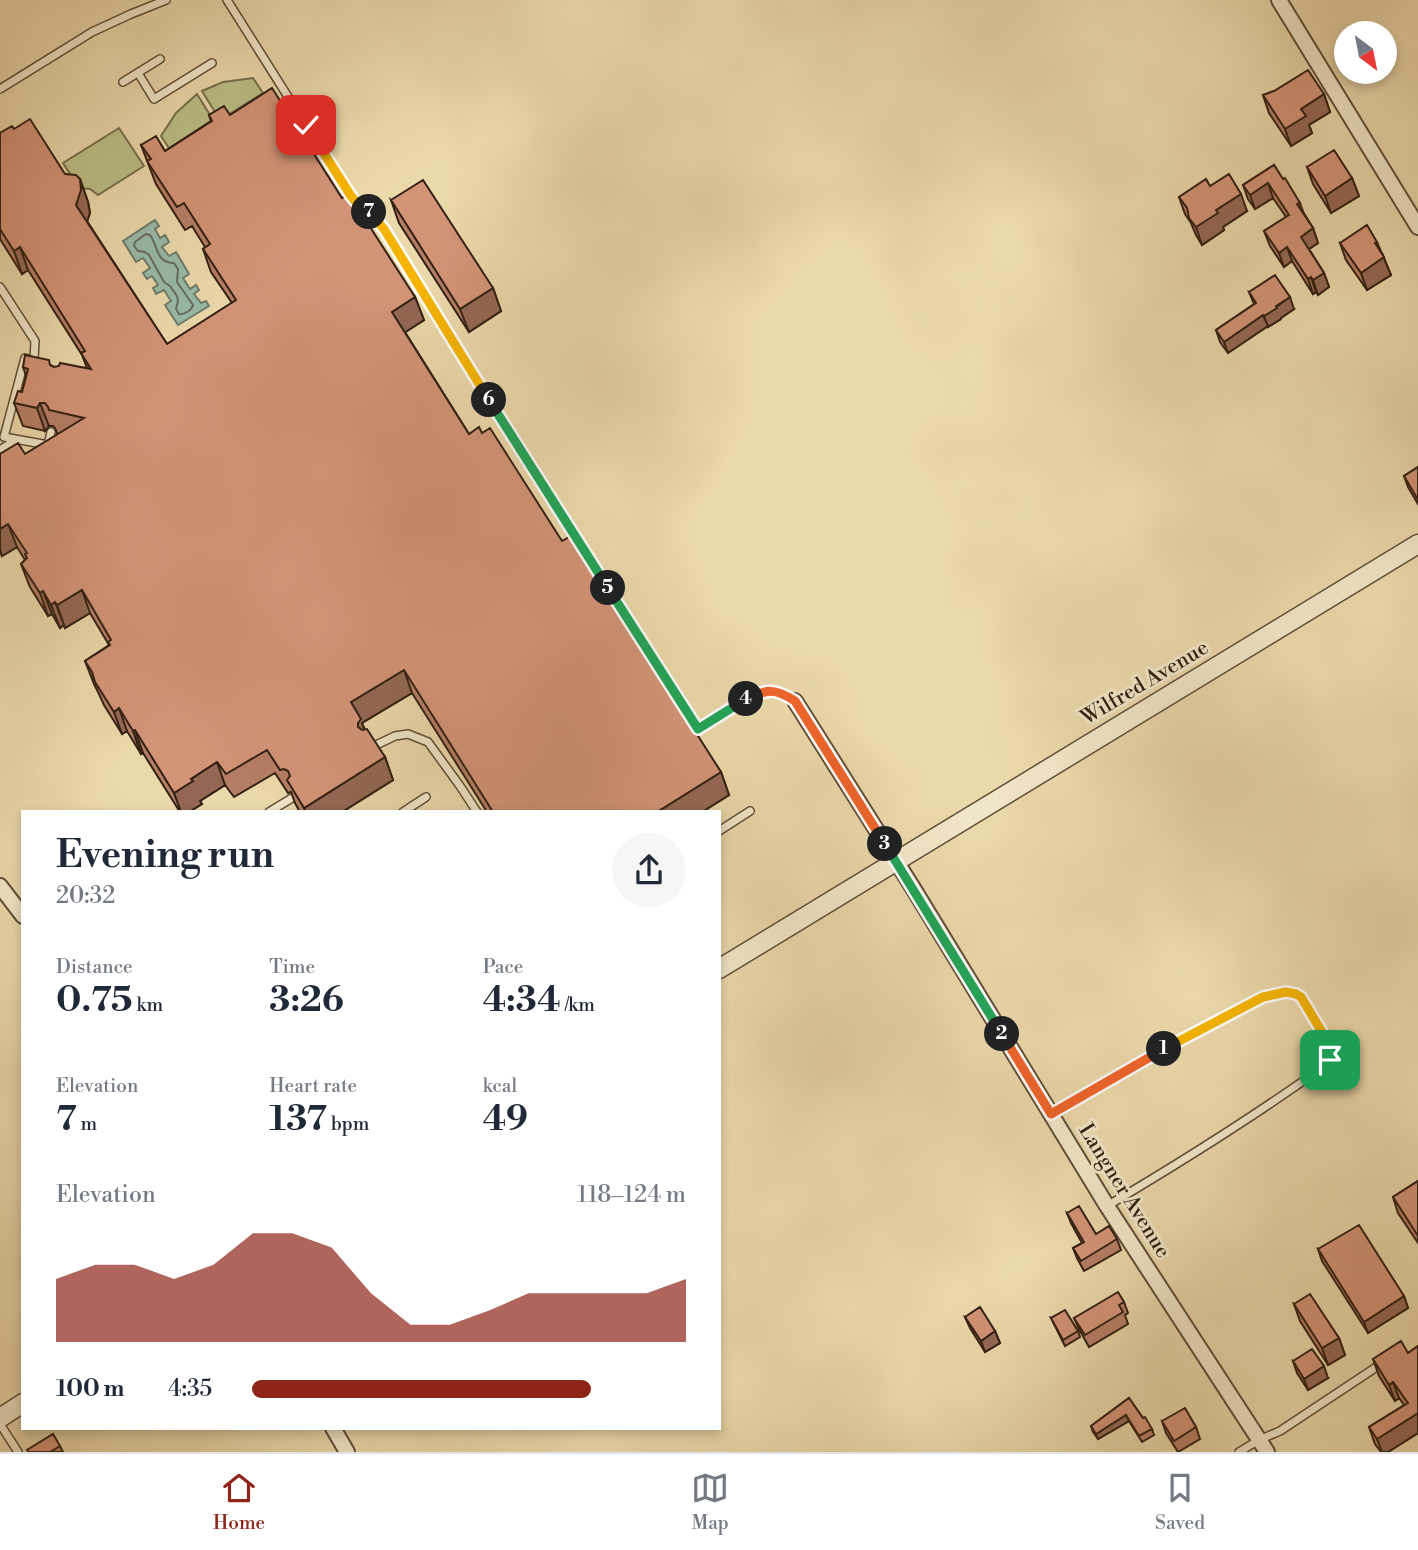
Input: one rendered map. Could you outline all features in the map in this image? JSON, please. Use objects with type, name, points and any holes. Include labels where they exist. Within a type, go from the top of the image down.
[{"type":"street","points":[[1279,0],[1418,227]]},
{"type":"street","name":"Wilfred Avenue","points":[[721,968],[1418,544]]},
{"type":"street","name":"Langner Avenue","points":[[795,701],[896,860],[1107,1206],[1263,1446]]},
{"type":"street","points":[[0,886],[21,913]]},
{"type":"street","points":[[0,1418],[21,1404]]},
{"type":"street","points":[[334,1430],[347,1452]]},
{"type":"lane","points":[[0,89],[92,32],[166,0]]},
{"type":"lane","points":[[227,0],[345,187],[356,202],[373,215],[384,229],[506,429],[698,729],[762,692],[781,692],[795,701]]},
{"type":"lane","points":[[123,82],[160,59]]},
{"type":"lane","points":[[138,73],[154,99],[212,63]]},
{"type":"lane","points":[[0,286],[35,341],[34,360]]},
{"type":"lane","points":[[45,362],[24,358],[4,437],[48,445],[51,432]]},
{"type":"lane","points":[[0,450],[16,440]]},
{"type":"lane","points":[[372,747],[394,736],[408,734],[428,742],[476,810]]},
{"type":"lane","points":[[406,810],[426,797]]},
{"type":"lane","points":[[272,810],[292,798]]},
{"type":"lane","points":[[721,830],[750,811]]},
{"type":"lane","points":[[1051,1114],[1198,1030],[1263,997],[1286,992],[1301,997],[1327,1038],[1332,1051],[1329,1062],[1237,1126],[1107,1206]]},
{"type":"lane","points":[[1239,1452],[1263,1446],[1280,1431],[1385,1361]]},
{"type":"lane","points":[[0,1424],[18,1452]]},
{"type":"green space","points":[[253,78],[263,93],[220,120],[202,91],[223,82]]},
{"type":"green space","points":[[197,94],[215,123],[171,151],[161,136],[176,113]]},
{"type":"green space","points":[[119,128],[144,166],[98,195],[90,189],[79,188],[63,163]]},
{"type":"water","points":[[155,220],[159,226],[155,229],[160,238],[165,235],[169,242],[162,247],[169,256],[176,252],[189,274],[183,278],[190,289],[196,285],[199,290],[194,294],[201,303],[206,301],[209,306],[178,325],[165,305],[171,301],[164,290],[156,294],[153,288],[158,285],[152,276],[147,279],[143,273],[150,268],[143,258],[136,262],[123,241]]},
{"type":"building","points":[[1308,70],[1324,94],[1301,109],[1306,116],[1285,129],[1263,95]]},
{"type":"building","points":[[272,88],[342,198],[345,196],[354,207],[356,205],[415,297],[392,312],[469,434],[479,427],[482,433],[490,428],[562,541],[571,536],[721,772],[660,810],[492,810],[404,670],[351,702],[361,719],[358,727],[367,729],[385,757],[304,808],[287,780],[290,776],[288,771],[280,770],[267,750],[226,774],[217,762],[174,793],[119,708],[114,712],[85,661],[110,645],[108,642],[111,640],[82,590],[57,605],[55,602],[51,605],[21,564],[27,558],[27,553],[8,524],[0,529],[0,454],[18,443],[25,454],[84,418],[49,410],[45,403],[40,403],[37,408],[14,403],[18,391],[22,392],[28,369],[23,367],[25,355],[49,360],[54,367],[60,363],[91,369],[81,353],[85,351],[20,247],[14,251],[0,229],[0,133],[12,126],[14,129],[30,119],[65,174],[76,175],[80,179],[81,190],[76,205],[167,344],[236,300],[203,249],[210,244],[184,203],[177,207],[147,161],[151,159],[141,145],[156,136],[165,151],[212,121],[209,115],[224,106],[230,115]]},
{"type":"building","points":[[1334,150],[1352,178],[1325,196],[1307,167]]},
{"type":"building","points":[[1274,165],[1283,179],[1285,178],[1300,203],[1297,204],[1313,228],[1301,237],[1324,273],[1313,280],[1311,277],[1308,279],[1287,247],[1279,253],[1264,231],[1289,215],[1268,183],[1250,195],[1243,185]]},
{"type":"building","points":[[1229,174],[1241,194],[1196,227],[1179,197],[1206,179],[1210,186]]},
{"type":"building","points":[[423,180],[493,288],[460,309],[391,200]]},
{"type":"building","points":[[1367,225],[1384,257],[1361,273],[1340,243]]},
{"type":"building","points":[[1275,275],[1290,297],[1224,342],[1216,330],[1256,303],[1249,292]]},
{"type":"building","points":[[1418,467],[1418,497],[1417,498],[1404,476]]},
{"type":"building","points":[[1418,1181],[1418,1236],[1393,1197]]},
{"type":"building","points":[[1079,1206],[1096,1234],[1109,1226],[1117,1239],[1081,1261],[1073,1248],[1084,1242],[1067,1213]]},
{"type":"building","points":[[1359,1225],[1404,1296],[1364,1322],[1318,1249]]},
{"type":"building","points":[[1118,1292],[1124,1302],[1119,1305],[1123,1312],[1085,1335],[1074,1318]]},
{"type":"building","points":[[1310,1294],[1339,1338],[1322,1348],[1294,1304]]},
{"type":"building","points":[[980,1307],[995,1331],[981,1341],[965,1317]]},
{"type":"building","points":[[1065,1310],[1078,1331],[1063,1340],[1051,1318]]},
{"type":"building","points":[[1401,1341],[1408,1353],[1418,1346],[1418,1413],[1377,1439],[1369,1427],[1408,1403],[1393,1382],[1389,1385],[1373,1359]]},
{"type":"building","points":[[1312,1349],[1324,1366],[1304,1379],[1293,1361]]},
{"type":"building","points":[[1129,1398],[1152,1429],[1139,1436],[1126,1415],[1096,1434],[1091,1426]]},
{"type":"building","points":[[1185,1408],[1196,1427],[1174,1441],[1162,1421]]},
{"type":"building","points":[[53,1434],[60,1446],[50,1452],[27,1450]]},
{"type":"route","points":[[306,125],[356,202],[380,222],[506,429],[698,729],[762,692],[781,692],[795,701],[1051,1114],[1198,1030],[1263,997],[1286,992],[1301,997],[1327,1038],[1332,1054],[1330,1060]]}]
